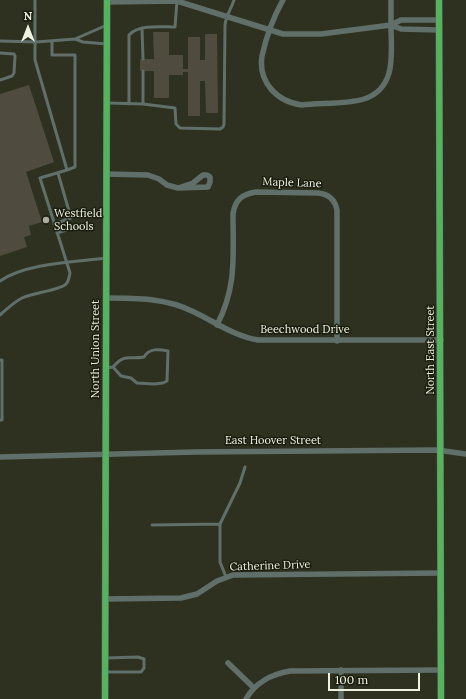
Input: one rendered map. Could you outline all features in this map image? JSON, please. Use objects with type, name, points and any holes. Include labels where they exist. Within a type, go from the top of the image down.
[{"type":"street","points":[[282,0],[262,56],[263,71],[265,79],[276,95],[292,104],[302,105],[356,101],[364,99],[376,92],[385,82],[391,68],[392,60],[391,0]]},
{"type":"street","name":"North East Street","points":[[439,0],[441,699]]},
{"type":"street","points":[[107,1],[177,2],[283,34],[321,34],[391,25],[401,20],[439,20]]},
{"type":"street","name":"North Union Street","points":[[105,699],[106,453],[109,367],[106,298],[107,1]]},
{"type":"street","points":[[391,25],[401,29],[439,30]]},
{"type":"street","points":[[106,174],[148,174],[167,185],[178,188],[208,187],[210,177],[203,175],[193,183],[178,188]]},
{"type":"street","name":"Maple Lane","points":[[217,325],[224,312],[232,285],[233,214],[235,204],[238,200],[246,194],[256,192],[318,192],[328,195],[336,206],[337,210],[336,341]]},
{"type":"street","name":"Beechwood Drive","points":[[106,298],[147,299],[172,304],[193,311],[239,336],[258,340],[441,340]]},
{"type":"street","name":"East Hoover Street","points":[[0,457],[106,453],[441,450],[466,454]]},
{"type":"street","name":"Catherine Drive","points":[[105,598],[181,598],[196,594],[226,577],[243,575],[441,573]]},
{"type":"street","points":[[228,663],[254,688]]},
{"type":"street","points":[[246,699],[254,688],[264,680],[285,672],[297,670],[441,670]]},
{"type":"street","points":[[341,670],[341,699]]},
{"type":"lane","points":[[35,0],[35,60],[67,170]]},
{"type":"lane","points":[[107,103],[143,104],[175,108],[176,124],[180,128],[220,129],[223,127],[226,17],[232,8],[234,0]]},
{"type":"lane","points":[[130,104],[130,35],[135,30],[142,28],[175,27],[177,2]]},
{"type":"lane","points":[[0,41],[36,42],[75,39],[106,25]]},
{"type":"lane","points":[[142,28],[142,59]]},
{"type":"lane","points":[[75,39],[83,42],[107,44]]},
{"type":"lane","points":[[0,315],[23,297],[63,287],[67,284],[69,279],[70,273],[40,178],[75,167],[75,55],[52,54],[52,41]]},
{"type":"lane","points":[[0,54],[14,54],[16,56],[14,73],[12,76],[0,80]]},
{"type":"lane","points":[[143,71],[143,104]]},
{"type":"lane","points":[[54,224],[71,218],[58,173]]},
{"type":"lane","points":[[57,233],[79,226]]},
{"type":"lane","points":[[0,281],[15,273],[25,270],[106,258]]},
{"type":"lane","points":[[152,350],[168,351],[167,382],[137,382],[131,378],[121,376],[109,367],[120,359],[144,357],[145,354],[152,350]]},
{"type":"lane","points":[[0,360],[2,360],[2,420],[0,420]]},
{"type":"lane","points":[[226,577],[220,562],[220,524],[240,483],[245,467]]},
{"type":"lane","points":[[152,525],[220,524]]},
{"type":"lane","points":[[105,658],[138,657],[144,659],[144,668],[141,672],[105,672]]},
{"type":"building","points":[[153,32],[169,32],[169,55],[183,55],[183,69],[188,69],[188,37],[200,37],[200,60],[205,60],[205,34],[217,34],[218,113],[206,113],[205,81],[200,81],[200,116],[188,116],[188,72],[183,72],[183,75],[169,75],[169,98],[154,98],[154,71],[140,71],[140,59],[154,59]]},
{"type":"building","points":[[29,85],[54,162],[26,172],[42,222],[29,226],[31,235],[24,237],[27,247],[0,256],[0,94]]},
{"type":"cycle path","points":[[105,699],[107,0]]},
{"type":"cycle path","points":[[439,0],[441,699]]},
{"type":"place","name":"Westfield Schools","points":[[46,220]]}]
